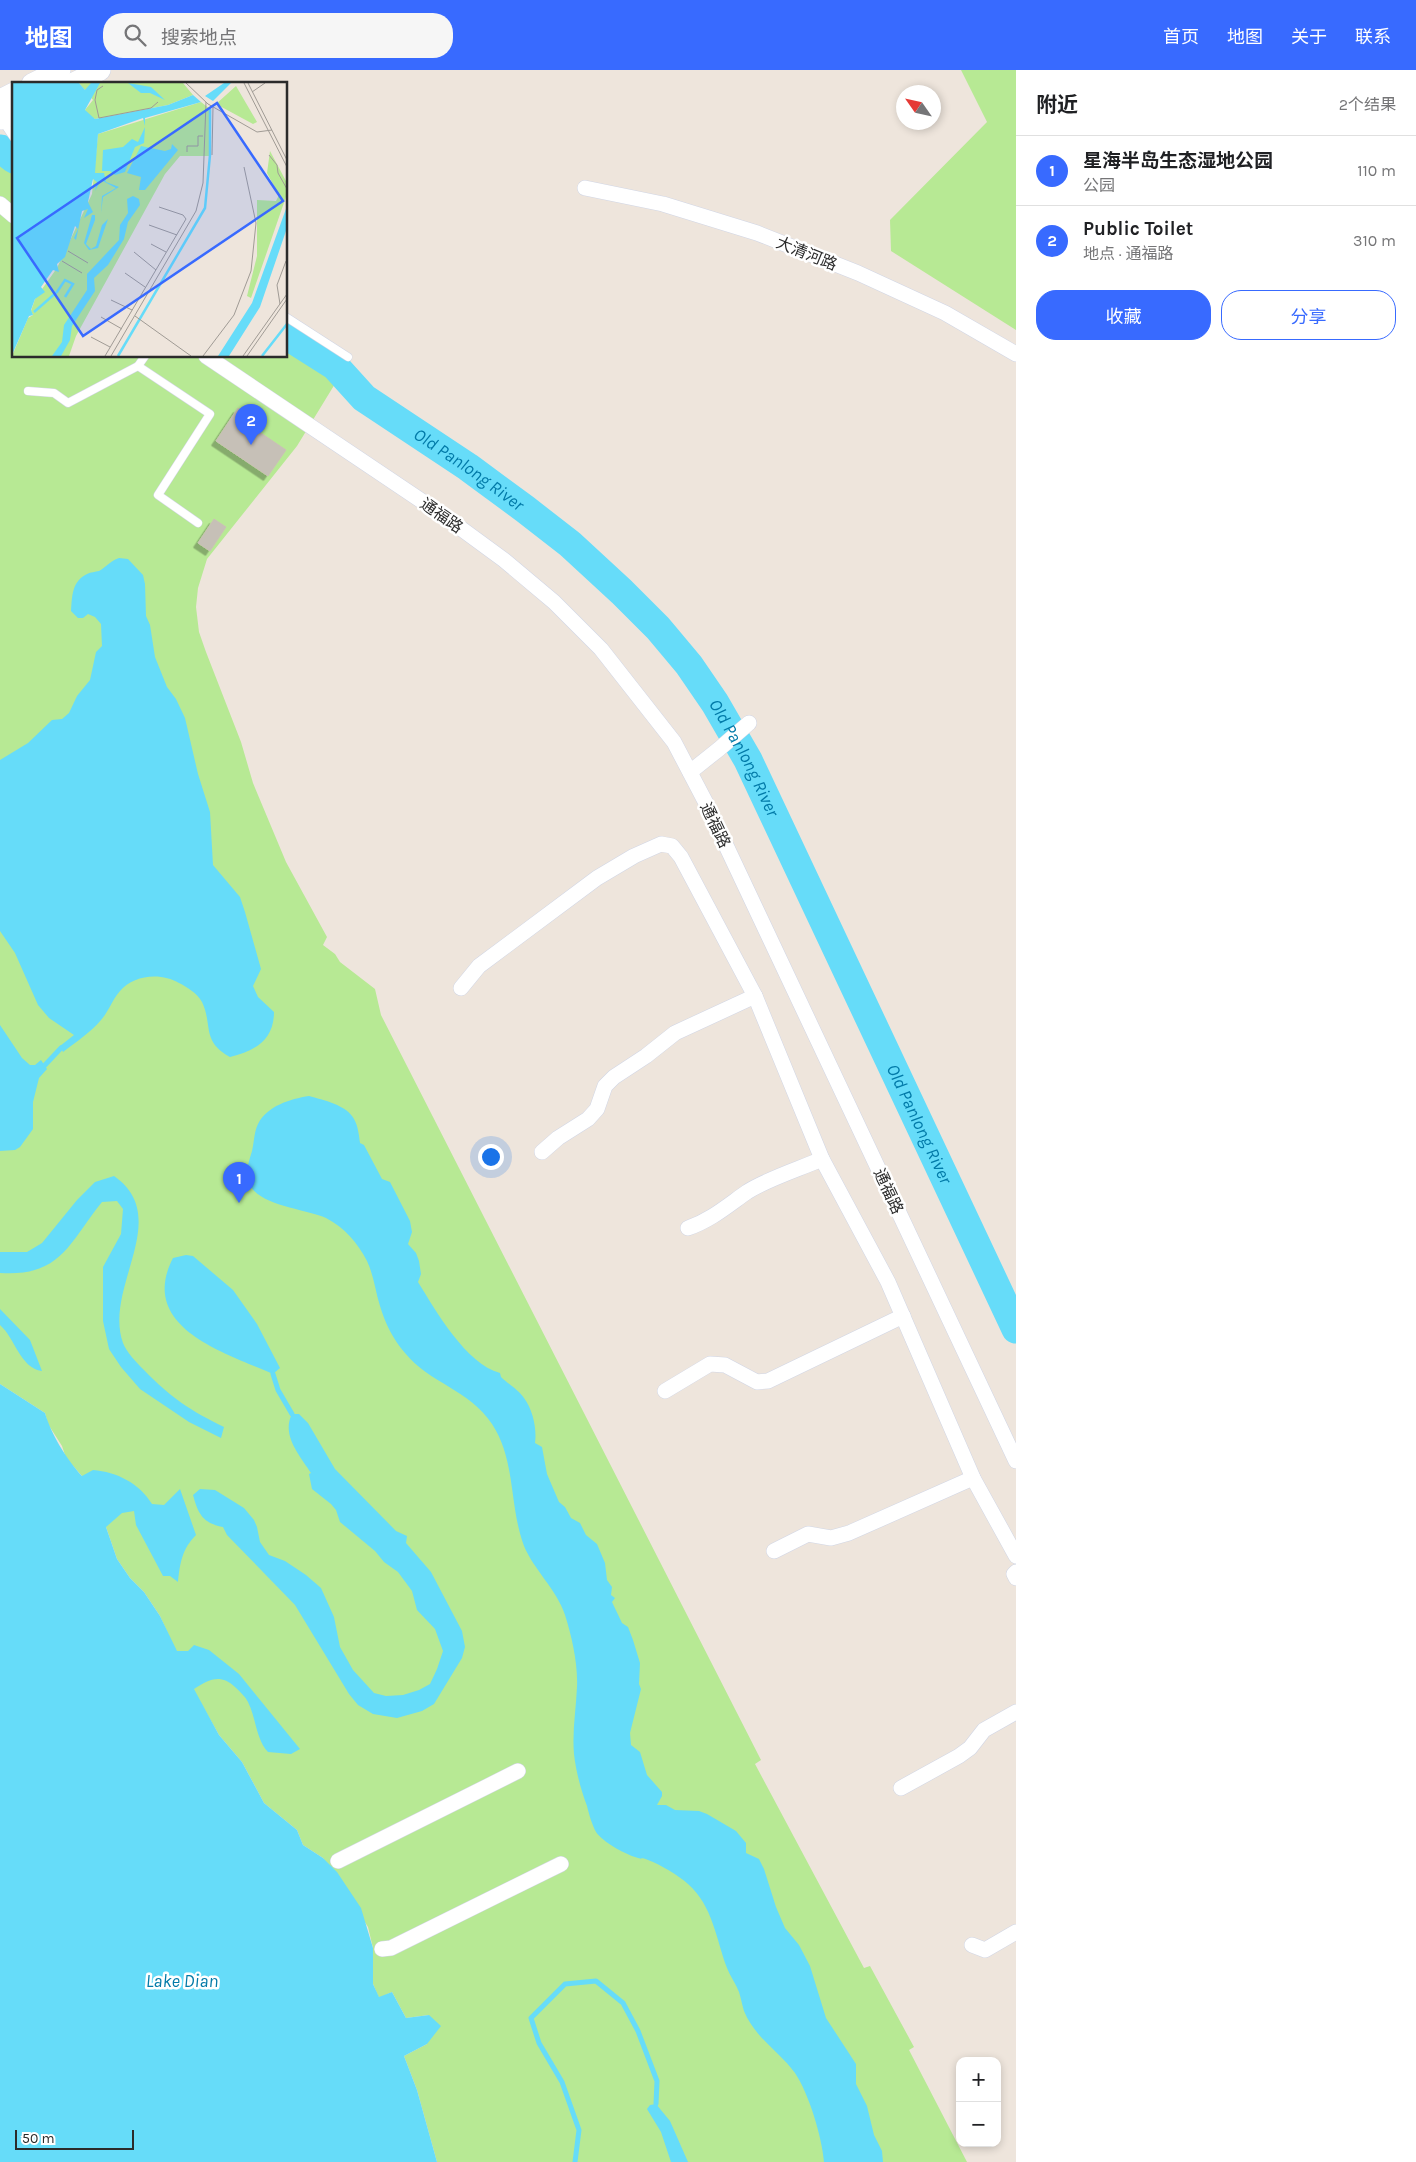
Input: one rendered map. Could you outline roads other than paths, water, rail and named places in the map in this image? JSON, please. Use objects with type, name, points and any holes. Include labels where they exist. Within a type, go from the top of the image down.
[{"type":"main road","points":[[36,82],[60,70]]},
{"type":"main road","points":[[76,82],[100,70]]},
{"type":"main road","points":[[4,113],[12,97]]},
{"type":"street","name":"大清河路","points":[[585,188],[663,204],[757,233],[858,273],[945,313],[1016,354]]},
{"type":"street","points":[[0,204],[12,214]]},
{"type":"street","name":"通福路","points":[[209,358],[444,516],[504,560],[554,602],[601,649],[674,742],[690,772],[1016,1461]]},
{"type":"street","points":[[690,772],[749,723]]},
{"type":"street","points":[[461,988],[479,966],[597,878],[634,856],[660,844],[672,846],[681,857],[755,996],[822,1159],[888,1282],[973,1478],[1016,1556]]},
{"type":"street","points":[[542,1152],[558,1138],[588,1119],[597,1109],[606,1086],[614,1076],[646,1056],[675,1033],[755,996]]},
{"type":"street","points":[[688,1228],[703,1223],[723,1211],[748,1192],[822,1159]]},
{"type":"street","points":[[666,1391],[710,1364],[725,1364],[757,1382],[768,1381],[904,1316]]},
{"type":"street","points":[[774,1551],[808,1534],[832,1538],[849,1533],[973,1478]]},
{"type":"street","points":[[1016,1572],[1014,1574],[1016,1578]]},
{"type":"street","points":[[901,1788],[959,1756],[970,1748],[984,1730],[1016,1712]]},
{"type":"street","points":[[338,1861],[518,1772]]},
{"type":"street","points":[[382,1949],[391,1948],[562,1864]]},
{"type":"street","points":[[972,1945],[985,1950],[1016,1932]]},
{"type":"lane","points":[[4,113],[12,133]]},
{"type":"lane","points":[[288,318],[348,357]]},
{"type":"lane","points":[[28,391],[54,393],[68,404],[138,366],[144,358]]},
{"type":"lane","points":[[138,366],[210,414],[158,495],[198,523]]},
{"type":"water","points":[[119,558],[128,559],[143,575],[146,616],[150,625],[155,657],[167,687],[176,699],[185,718],[198,774],[210,812],[213,865],[240,897],[261,969],[253,986],[258,997],[274,1012],[271,1030],[267,1037],[255,1048],[230,1057],[221,1051],[211,1039],[205,1010],[197,996],[188,988],[172,980],[156,976],[132,981],[117,994],[97,1024],[63,1052],[60,1046],[74,1035],[49,1018],[38,1005],[15,953],[0,931],[0,760],[28,743],[52,720],[62,719],[69,713],[77,696],[90,680],[96,652],[102,646],[101,624],[95,617],[88,614],[83,618],[78,618],[71,611],[73,595],[78,581],[82,577],[88,573],[99,571]]},
{"type":"water","points":[[0,1025],[22,1058],[30,1065],[35,1065],[41,1060],[47,1069],[39,1078],[33,1102],[33,1129],[20,1147],[15,1150],[0,1151]]},
{"type":"water","points":[[309,1096],[334,1104],[351,1114],[358,1131],[360,1143],[364,1145],[382,1179],[390,1182],[410,1221],[412,1232],[408,1244],[416,1253],[419,1261],[421,1274],[418,1282],[443,1321],[464,1348],[487,1368],[500,1373],[501,1377],[522,1395],[530,1408],[534,1420],[535,1443],[542,1447],[547,1474],[559,1502],[565,1507],[571,1518],[580,1523],[586,1535],[597,1544],[605,1563],[607,1580],[612,1587],[611,1595],[615,1598],[612,1602],[622,1623],[628,1627],[633,1640],[640,1663],[639,1684],[641,1689],[630,1733],[631,1745],[640,1752],[647,1775],[662,1792],[657,1805],[666,1805],[675,1810],[699,1811],[707,1814],[736,1831],[746,1843],[746,1853],[759,1859],[785,1928],[799,1945],[810,1966],[826,2018],[856,2064],[856,2084],[867,2106],[874,2135],[882,2151],[883,2162],[824,2162],[818,2128],[805,2092],[789,2065],[761,2037],[749,2021],[739,1992],[727,1968],[713,1923],[703,1902],[688,1884],[664,1867],[619,1850],[603,1840],[596,1832],[581,1787],[574,1754],[577,1678],[570,1632],[557,1597],[528,1555],[524,1546],[519,1531],[509,1468],[500,1438],[483,1412],[426,1372],[401,1348],[384,1319],[367,1261],[350,1236],[326,1218],[268,1200],[251,1187],[247,1177],[256,1130],[262,1118],[267,1112],[280,1104]]},
{"type":"water","points":[[114,1176],[131,1193],[138,1212],[138,1233],[122,1299],[119,1321],[123,1343],[135,1361],[172,1396],[224,1427],[221,1438],[189,1422],[140,1389],[121,1367],[109,1349],[103,1321],[103,1267],[121,1234],[123,1209],[117,1201],[102,1202],[71,1244],[50,1263],[21,1273],[0,1273],[0,1252],[27,1252],[42,1243],[77,1200],[95,1182]]},
{"type":"water","points":[[186,1255],[193,1256],[233,1290],[257,1324],[280,1368],[273,1374],[211,1347],[176,1320],[167,1303],[165,1282],[173,1258]]},
{"type":"water","points":[[0,1309],[30,1340],[42,1371],[34,1369],[23,1359],[0,1325]]},
{"type":"water","name":"Lake Dian","points":[[0,1384],[45,1413],[60,1446],[82,1476],[93,1470],[119,1476],[141,1490],[152,1504],[164,1505],[180,1489],[196,1535],[191,1540],[182,1557],[178,1582],[170,1576],[163,1576],[136,1525],[134,1511],[122,1513],[106,1527],[117,1559],[130,1578],[144,1592],[160,1616],[177,1651],[188,1651],[194,1645],[209,1650],[239,1674],[300,1749],[291,1754],[268,1752],[261,1741],[248,1702],[230,1683],[214,1679],[194,1689],[219,1735],[242,1762],[264,1803],[297,1830],[303,1845],[323,1858],[337,1872],[361,1908],[373,1948],[373,1984],[379,1997],[392,1992],[406,2018],[429,2015],[441,2026],[427,2044],[404,2056],[417,2090],[437,2162],[0,2162]]},
{"type":"water","points":[[292,1414],[299,1414],[308,1423],[335,1469],[396,1531],[407,1536],[406,1543],[431,1572],[462,1631],[465,1647],[462,1658],[434,1704],[422,1711],[397,1718],[373,1714],[358,1705],[349,1694],[295,1605],[227,1535],[223,1527],[210,1523],[199,1512],[193,1495],[200,1489],[215,1490],[244,1508],[254,1520],[260,1542],[269,1555],[285,1561],[321,1588],[334,1617],[340,1647],[353,1670],[374,1693],[386,1696],[403,1695],[430,1684],[443,1651],[435,1629],[417,1610],[412,1591],[398,1572],[384,1562],[375,1551],[340,1522],[336,1510],[331,1504],[312,1489],[309,1474],[311,1473],[297,1452],[290,1437],[289,1422]]},
{"type":"water","points":[[656,2104],[670,2121],[688,2162],[671,2162],[661,2132],[647,2109],[650,2105]]},
{"type":"waterway","name":"Old Panlong River","points":[[1,149],[12,157]]},
{"type":"waterway","name":"Old Panlong River","points":[[288,336],[335,366],[364,398],[468,467],[570,544],[658,628],[689,665],[715,703],[748,760],[1016,1329]]},
{"type":"waterway","points":[[45,1065],[61,1048]]},
{"type":"waterway","points":[[273,1374],[278,1390],[292,1414]]},
{"type":"waterway","points":[[575,2162],[579,2130],[562,2082],[539,2043],[531,2018],[565,1984],[596,1981],[623,2003],[638,2031],[657,2081],[656,2104]]},
{"type":"place","name":"Public Toilet","points":[[251,445]]},
{"type":"place","name":"星海半岛生态湿地公园","points":[[239,1203]]}]
